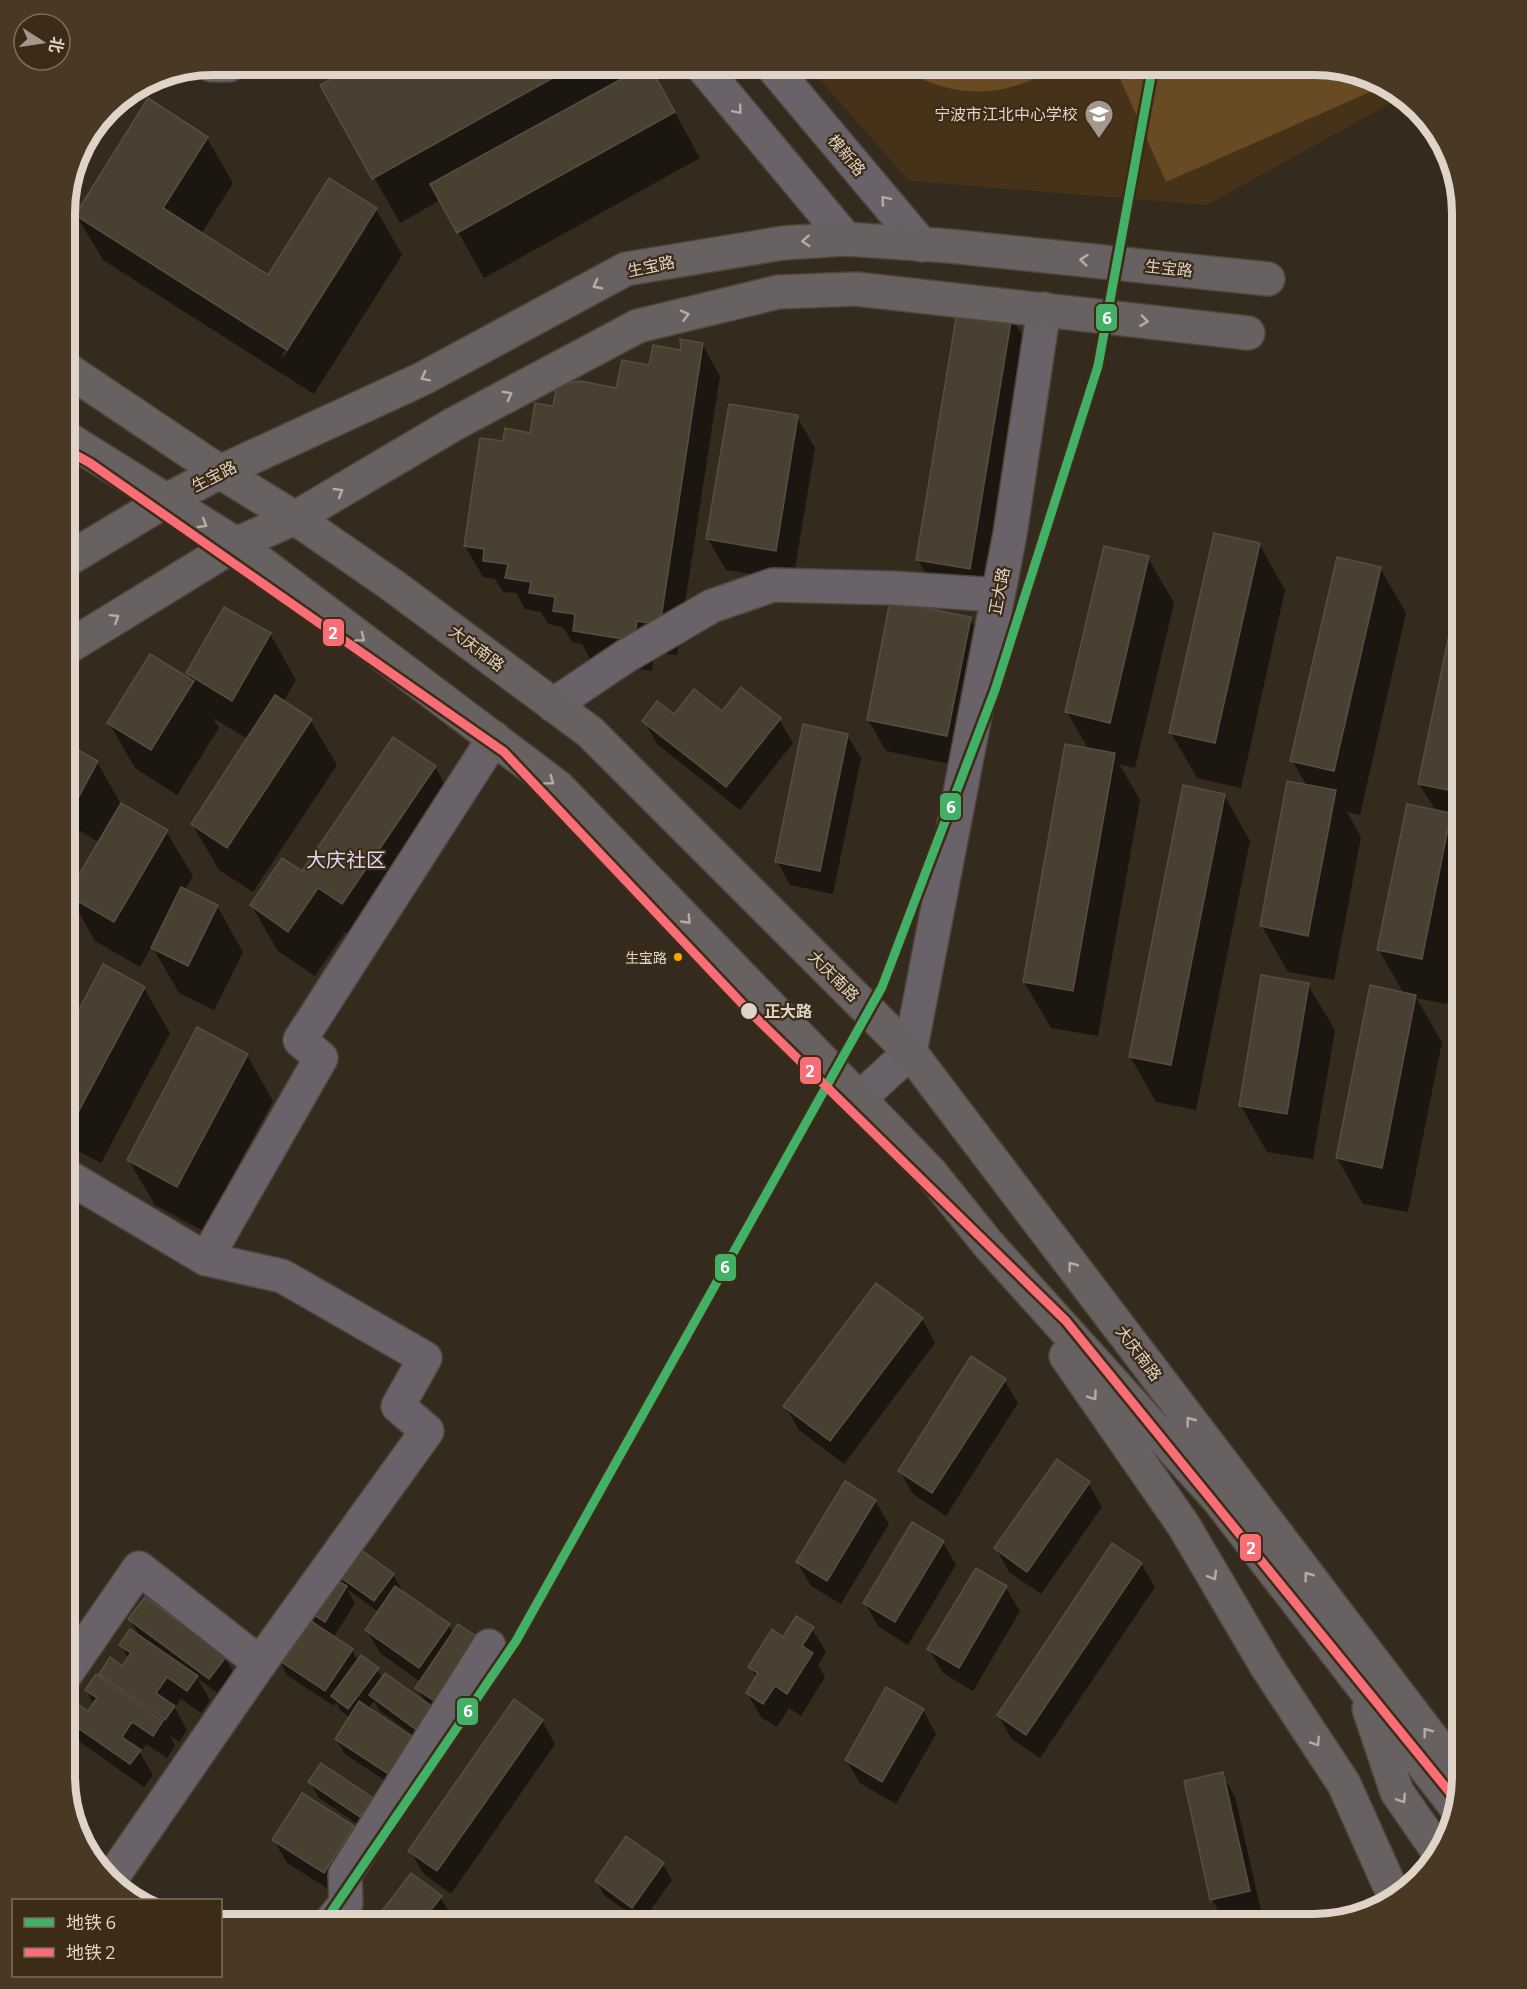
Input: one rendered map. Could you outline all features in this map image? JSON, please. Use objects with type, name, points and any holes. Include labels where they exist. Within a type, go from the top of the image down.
[{"type":"main road","name":"生宝路","points":[[75,555],[165,501],[220,472],[422,379],[626,269],[783,243],[846,239],[949,246],[1268,279]]},
{"type":"main road","points":[[75,643],[236,544],[295,518],[454,424],[638,326],[778,292],[856,289],[1248,333]]},
{"type":"main road","name":"大庆南路","points":[[75,375],[220,472],[295,518],[392,585],[590,732],[910,1052],[1452,1765]]},
{"type":"main road","points":[[75,443],[236,544],[558,787],[931,1173],[988,1244],[1218,1499],[1450,1799]]},
{"type":"main road","points":[[988,1244],[1184,1526],[1267,1666],[1344,1784],[1392,1890]]},
{"type":"main road","points":[[1361,1685],[1397,1792],[1434,1845]]},
{"type":"street","points":[[708,75],[846,239]]},
{"type":"street","name":"槐新路","points":[[779,75],[922,245]]},
{"type":"street","name":"正大路","points":[[910,1052],[1010,534],[1044,309]]},
{"type":"street","points":[[554,705],[626,656],[712,606],[773,585],[893,588],[998,595]]},
{"type":"street","points":[[206,1259],[321,1058],[300,1040],[494,738]]},
{"type":"street","points":[[860,1098],[910,1052]]},
{"type":"street","points":[[75,1181],[206,1259],[282,1276],[425,1358],[398,1406],[427,1431],[260,1664],[115,1873]]},
{"type":"street","points":[[75,1659],[139,1568],[260,1664]]},
{"type":"street","points":[[337,1914],[346,1903],[345,1875],[489,1646]]},
{"type":"shaded area","name":"宁波市江北中心学校","points":[[816,75],[1323,75],[1367,85],[1395,101],[1207,205],[909,181]]},
{"type":"shaded area","points":[[914,75],[1043,75],[1005,89],[989,91],[956,90]]},
{"type":"shaded area","points":[[1118,75],[1323,75],[1350,80],[1376,89],[1166,182]]},
{"type":"building","points":[[339,75],[558,75],[372,179],[320,85]]},
{"type":"building","points":[[629,75],[655,75],[675,112],[457,233],[430,184]]},
{"type":"building","points":[[148,98],[208,137],[163,208],[268,275],[329,178],[377,208],[287,350],[75,215]]},
{"type":"building","points":[[958,306],[1012,315],[970,569],[916,560]]},
{"type":"building","points":[[680,339],[703,343],[660,625],[637,621],[634,641],[573,631],[575,614],[553,611],[555,597],[529,593],[531,582],[505,578],[508,564],[483,561],[484,549],[464,546],[480,438],[503,441],[505,428],[530,433],[535,403],[553,406],[557,385],[580,381],[616,388],[622,360],[649,365],[653,345],[681,350]]},
{"type":"building","points":[[729,404],[798,415],[776,551],[706,539]]},
{"type":"building","points":[[1214,533],[1260,543],[1215,743],[1169,733]]},
{"type":"building","points":[[1104,546],[1149,556],[1110,723],[1065,712]]},
{"type":"building","points":[[1337,557],[1381,567],[1334,771],[1290,761]]},
{"type":"building","points":[[890,601],[971,617],[947,736],[867,720]]},
{"type":"building","points":[[224,607],[271,633],[232,701],[186,673]]},
{"type":"building","points":[[1449,635],[1452,636],[1452,791],[1418,784]]},
{"type":"building","points":[[150,654],[194,681],[151,750],[107,723]]},
{"type":"building","points":[[741,687],[781,718],[726,787],[642,721],[657,701],[674,714],[694,689],[722,711]]},
{"type":"building","points":[[275,695],[312,719],[227,848],[191,824]]},
{"type":"building","points":[[803,724],[848,734],[820,871],[775,862]]},
{"type":"building","points":[[393,737],[436,766],[342,904],[318,888],[288,932],[250,905],[282,858],[302,871]]},
{"type":"building","points":[[1065,744],[1115,753],[1073,991],[1023,982]]},
{"type":"building","points":[[75,748],[98,761],[77,800],[75,799]]},
{"type":"building","points":[[1287,781],[1336,790],[1308,936],[1260,926]]},
{"type":"building","points":[[1183,785],[1225,794],[1171,1065],[1129,1057]]},
{"type":"building","points":[[121,803],[168,830],[114,922],[75,900],[75,881]]},
{"type":"building","points":[[1407,804],[1451,813],[1422,959],[1377,950]]},
{"type":"building","points":[[181,887],[218,905],[188,966],[151,948]]},
{"type":"building","points":[[103,964],[145,987],[75,1118],[75,1017]]},
{"type":"building","points":[[1261,975],[1309,983],[1287,1114],[1239,1106]]},
{"type":"building","points":[[1370,985],[1416,995],[1382,1168],[1336,1158]]},
{"type":"building","points":[[197,1027],[248,1054],[177,1187],[127,1160]]},
{"type":"building","points":[[876,1283],[923,1318],[830,1441],[783,1406]]},
{"type":"building","points":[[971,1356],[1006,1379],[932,1493],[898,1471]]},
{"type":"building","points":[[1057,1459],[1090,1482],[1027,1572],[994,1548]]},
{"type":"building","points":[[845,1481],[876,1500],[827,1581],[796,1562]]},
{"type":"building","points":[[912,1522],[944,1541],[895,1622],[863,1603]]},
{"type":"building","points":[[1112,1543],[1142,1563],[1026,1735],[997,1715]]},
{"type":"building","points":[[353,1544],[394,1574],[374,1601],[333,1572]]},
{"type":"building","points":[[976,1568],[1007,1586],[959,1668],[927,1649]]},
{"type":"building","points":[[328,1575],[347,1586],[325,1622],[306,1610]]},
{"type":"building","points":[[395,1586],[450,1624],[419,1668],[365,1630]]},
{"type":"building","points":[[145,1597],[226,1657],[209,1679],[128,1619]]},
{"type":"building","points":[[796,1616],[814,1627],[802,1646],[813,1653],[787,1694],[775,1686],[763,1704],[746,1693],[758,1673],[748,1667],[772,1629],[783,1637]]},
{"type":"building","points":[[305,1617],[353,1649],[325,1691],[277,1659]]},
{"type":"building","points":[[458,1624],[479,1638],[436,1702],[415,1688]]},
{"type":"building","points":[[130,1629],[198,1676],[187,1691],[167,1677],[156,1693],[175,1706],[165,1720],[99,1674],[110,1657],[122,1666],[131,1653],[119,1645]]},
{"type":"building","points":[[361,1655],[379,1668],[348,1709],[331,1696]]},
{"type":"building","points":[[385,1673],[434,1708],[418,1731],[369,1695]]},
{"type":"building","points":[[96,1674],[163,1721],[153,1736],[132,1722],[122,1737],[141,1750],[130,1764],[75,1726],[75,1702],[88,1711],[97,1698],[85,1690]]},
{"type":"building","points":[[886,1687],[924,1709],[882,1782],[845,1760]]},
{"type":"building","points":[[514,1699],[543,1720],[437,1871],[408,1851]]},
{"type":"building","points":[[359,1701],[414,1738],[390,1775],[335,1739]]},
{"type":"building","points":[[321,1763],[373,1798],[360,1817],[308,1782]]},
{"type":"building","points":[[1223,1772],[1250,1891],[1210,1900],[1184,1781]]},
{"type":"building","points":[[302,1793],[354,1826],[324,1873],[272,1840]]},
{"type":"building","points":[[626,1836],[664,1863],[632,1908],[595,1881]]},
{"type":"building","points":[[411,1873],[442,1896],[428,1914],[380,1914]]},
{"type":"metro line","name":"6","points":[[330,1914],[516,1641],[882,987],[995,690],[1098,366],[1151,75]]},
{"type":"metro line","name":"2","points":[[75,455],[504,752],[748,1010],[1066,1321],[1451,1794]]},
{"type":"place","name":"宁波市江北中心学校","points":[[1099,140]]},
{"type":"place","name":"生宝路","points":[[678,957]]},
{"type":"place","name":"正大路","points":[[749,1011]]},
{"type":"district","name":"大庆社区","points":[[346,860]]}]
